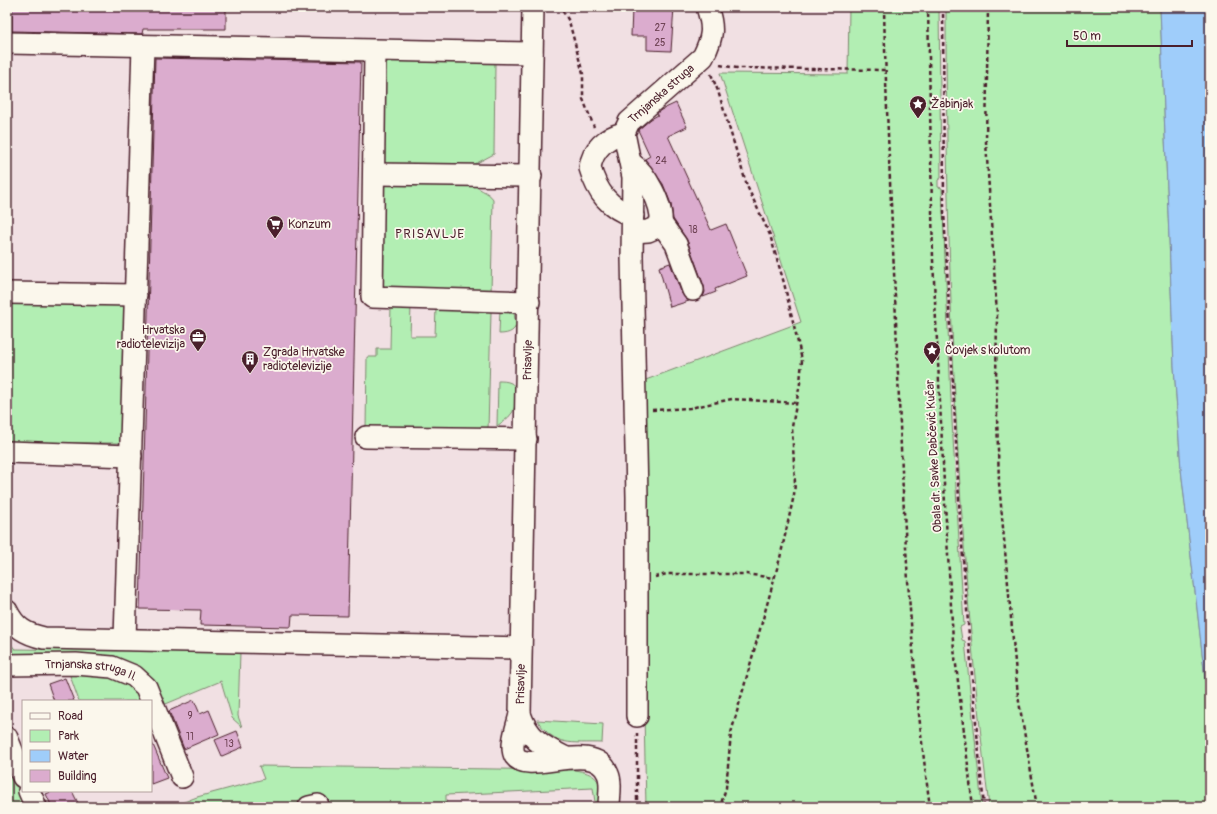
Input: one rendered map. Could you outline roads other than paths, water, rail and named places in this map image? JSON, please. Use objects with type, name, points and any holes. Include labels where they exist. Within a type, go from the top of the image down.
[{"type":"street","name":"Prisavlje","points":[[533,7],[529,302],[520,714],[529,733],[550,750],[564,757],[584,758],[597,762],[604,767],[609,780],[610,807]]},
{"type":"street","name":"Trnjanska struga","points":[[637,716],[633,224],[631,163],[624,133],[625,127],[629,122],[703,57],[710,44],[712,32],[707,7]]},
{"type":"street","points":[[7,43],[532,54]]},
{"type":"street","points":[[125,639],[143,46]]},
{"type":"street","points":[[375,50],[372,297],[529,302]]},
{"type":"street","points":[[624,133],[617,135],[602,144],[594,153],[590,162],[592,177],[604,198],[633,224],[648,231],[661,223]]},
{"type":"street","points":[[631,163],[639,168],[646,176],[662,214],[661,223],[676,244],[693,290]]},
{"type":"street","points":[[374,174],[531,176]]},
{"type":"street","points":[[7,293],[136,295]]},
{"type":"street","points":[[366,437],[526,439]]},
{"type":"street","points":[[7,452],[131,456]]},
{"type":"street","points":[[7,611],[11,621],[20,629],[31,635],[44,638],[521,648]]},
{"type":"street","name":"Trnjanska struga II.","points":[[7,665],[83,665],[112,668],[134,676],[146,687],[151,700]]},
{"type":"street","name":"Trnjanska struga II.","points":[[152,702],[182,776]]},
{"type":"street","points":[[7,738],[22,775]]},
{"type":"street","points":[[29,792],[36,807]]},
{"type":"water","points":[[1160,7],[1210,7],[1210,722],[1181,469],[1174,366]]},
{"type":"place","name":"Žabinjak","points":[[918,119]]},
{"type":"place","name":"Konzum","points":[[275,239]]},
{"type":"place","name":"Hrvatska radiotelevizija","points":[[198,352]]},
{"type":"place","name":"Čovjek s kolutom","points":[[932,365]]},
{"type":"place","name":"Zgrada Hrvatske radiotelevizije","points":[[250,374]]},
{"type":"district","name":"PRISAVLJE","points":[[430,234]]}]
